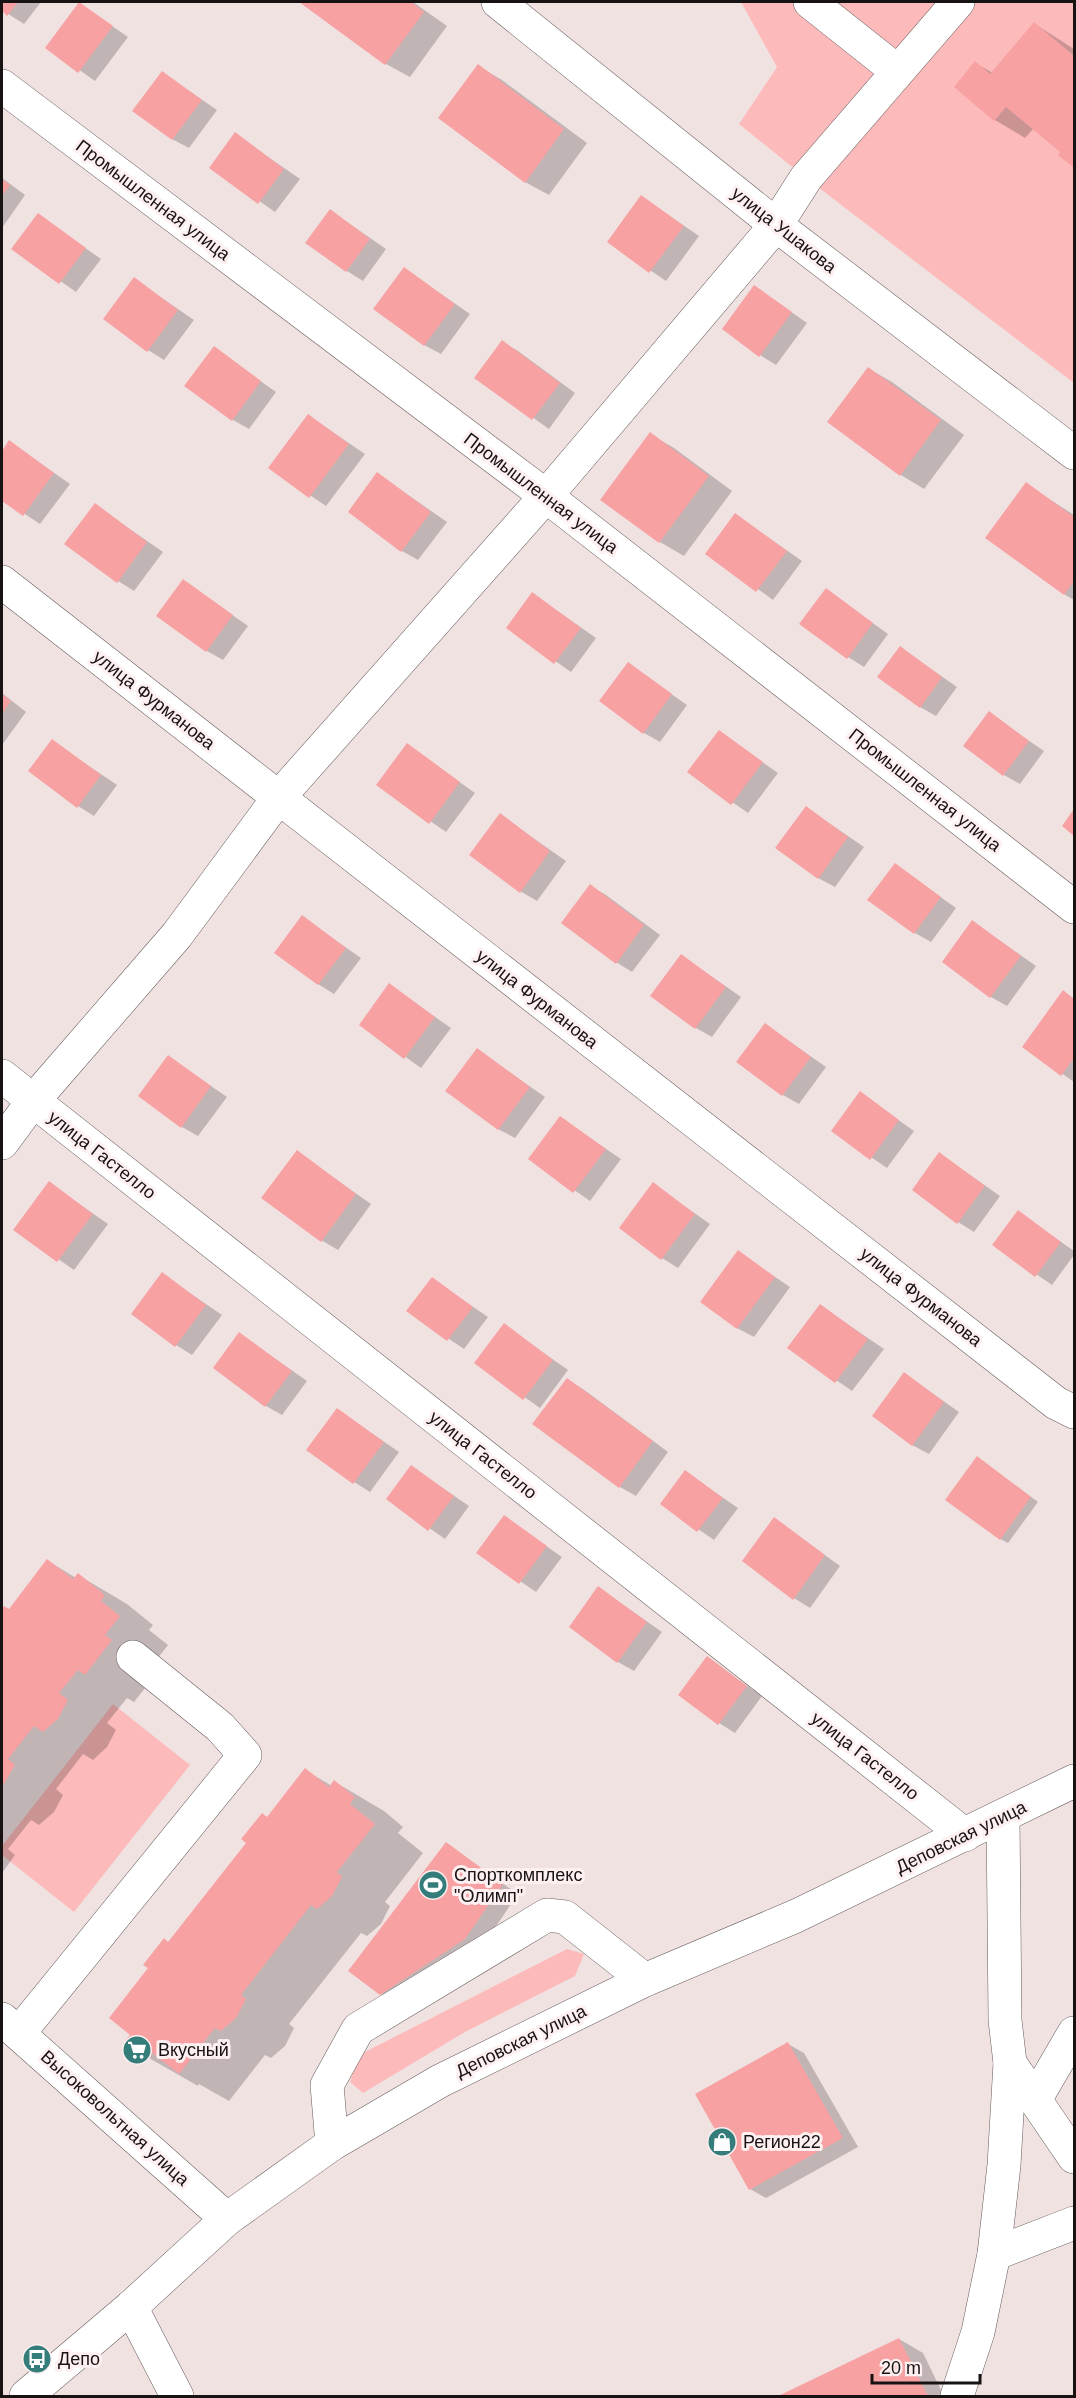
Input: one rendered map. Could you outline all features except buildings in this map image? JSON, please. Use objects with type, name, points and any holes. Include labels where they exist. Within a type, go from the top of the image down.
[{"type":"street","name":"улица Ушакова","points":[[498,2],[776,225],[1074,453]]},
{"type":"street","points":[[810,2],[897,71]]},
{"type":"street","points":[[2,1143],[33,1101],[177,935],[279,797],[546,496],[776,225],[806,178],[958,2]]},
{"type":"street","name":"Промышленная улица","points":[[2,86],[546,496],[1074,907]]},
{"type":"street","name":"улица Фурманова","points":[[2,582],[1056,1403],[1074,1412]]},
{"type":"street","name":"улица Гастелло","points":[[2,1076],[964,1835]]},
{"type":"street","points":[[10,2026],[245,1755],[220,1727],[133,1657]]},
{"type":"street","name":"Деповская улица","points":[[26,2397],[130,2307],[227,2218],[332,2144],[440,2081],[645,1980],[796,1916],[1074,1781]]},
{"type":"street","points":[[957,2397],[978,2332],[994,2254],[1004,2165],[1010,2063],[1005,2020],[1003,1816]]},
{"type":"street","points":[[332,2144],[327,2085],[358,2029],[547,1915],[565,1917],[645,1980]]},
{"type":"street","name":"Высоковольтная улица","points":[[10,2026],[227,2218]]},
{"type":"street","points":[[1035,2100],[1074,2033]]},
{"type":"street","points":[[1010,2063],[1074,2157]]},
{"type":"street","points":[[994,2254],[1074,2223]]},
{"type":"street","points":[[130,2307],[177,2397]]},
{"type":"shaded area","points":[[741,2],[1074,2],[1074,383],[739,124],[777,67]]},
{"type":"shaded area","points":[[113,1704],[190,1765],[74,1912],[2,1855],[2,1846]]},
{"type":"shaded area","points":[[567,1949],[584,1954],[575,1976],[465,2032],[363,2093],[350,2082],[359,2055]]},
{"type":"place","name":"Спорткомплекс \"Олимп\"","points":[[433,1885]]},
{"type":"place","name":"Вкусный","points":[[137,2050]]},
{"type":"place","name":"Регион22","points":[[722,2142]]},
{"type":"place","name":"Депо","points":[[37,2359]]}]
